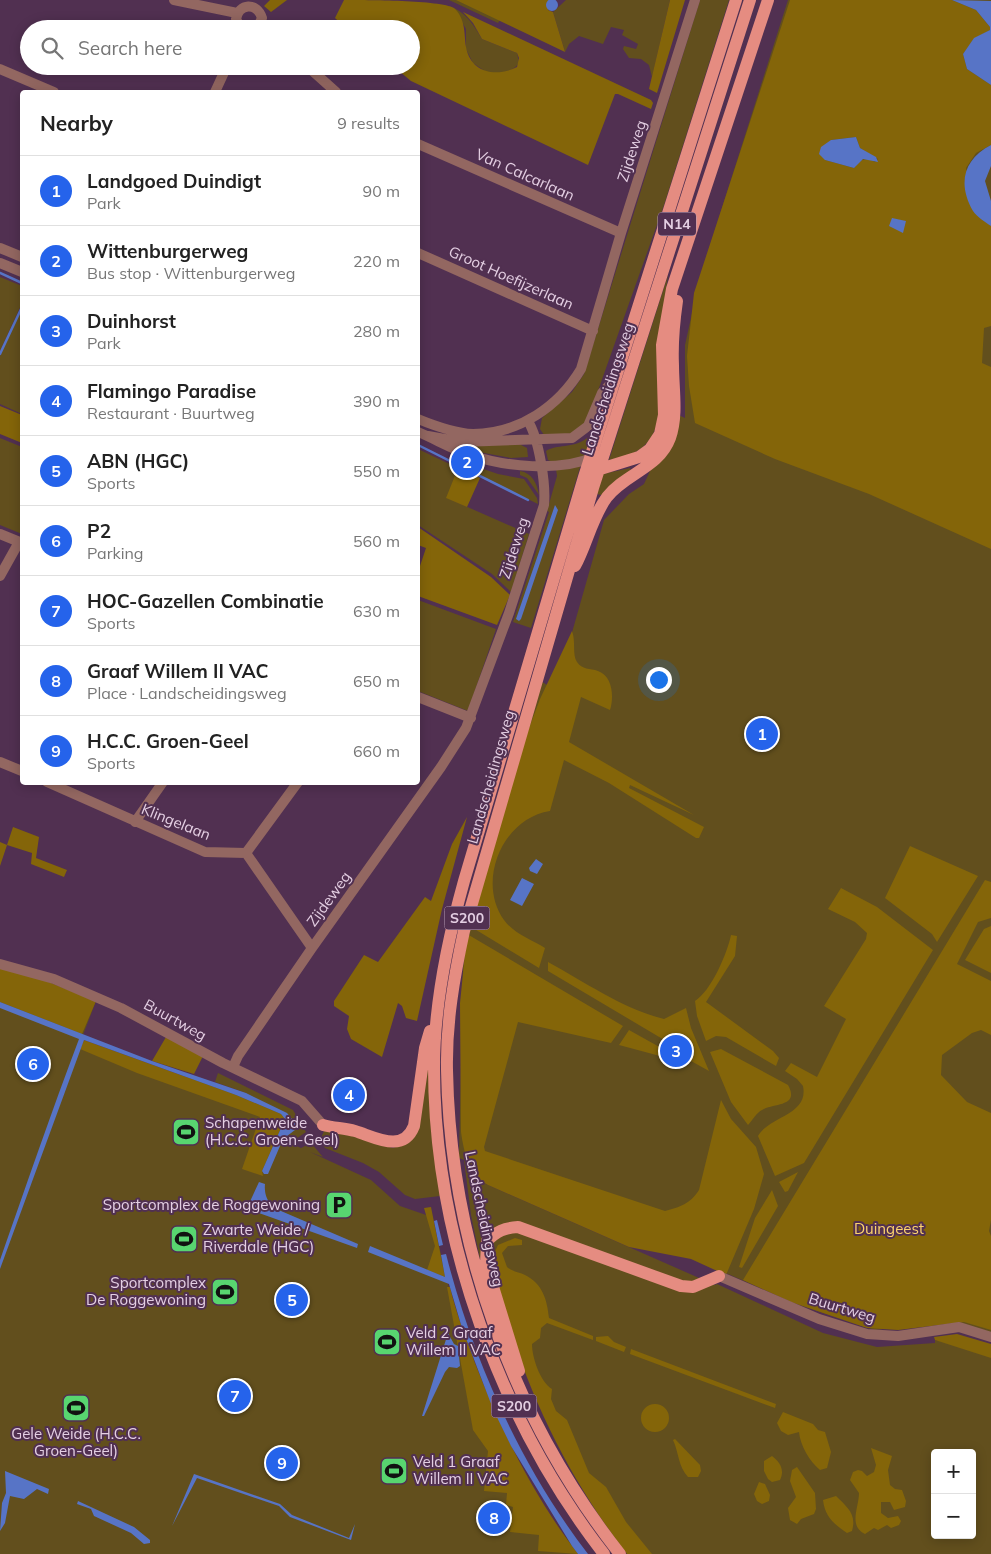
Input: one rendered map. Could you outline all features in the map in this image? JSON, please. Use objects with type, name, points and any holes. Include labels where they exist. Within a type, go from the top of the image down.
[{"type":"main road","name":"Landscheidingsweg","points":[[620,1554],[566,1477],[522,1393],[485,1300],[468,1238],[455,1168],[447,1069],[449,1018],[464,931],[589,459],[736,0]]},
{"type":"main road","name":"Landscheidingsweg","points":[[604,1554],[555,1483],[532,1443],[496,1366],[472,1300],[456,1242],[442,1168],[434,1068],[438,1007],[451,927],[543,632],[564,586],[599,468],[750,0]]},
{"type":"main road","name":"N14","points":[[584,477],[599,468],[629,462],[639,457],[650,449],[660,434],[664,416],[663,334],[672,289],[768,0]]},
{"type":"main road","name":"N14","points":[[564,586],[584,551],[605,501],[618,487],[657,458],[670,438],[674,411],[674,323],[686,251]]},
{"type":"main road","points":[[324,1125],[354,1131],[386,1142],[400,1141],[408,1136],[414,1126],[425,1048],[438,1007]]},
{"type":"main road","points":[[522,1393],[518,1364],[486,1264],[487,1241],[495,1233],[506,1228],[518,1227],[681,1286],[693,1287],[719,1276]]},
{"type":"street","points":[[174,0],[237,13],[248,6],[255,7],[260,12],[261,20]]},
{"type":"street","name":"Zijdeweg","points":[[233,1067],[238,1056],[312,948],[442,767],[471,718],[544,505],[536,440],[534,431],[528,421],[554,402],[572,384],[582,369],[621,233],[695,0]]},
{"type":"street","points":[[236,20],[237,13]]},
{"type":"street","points":[[0,68],[50,90]]},
{"type":"street","points":[[216,90],[223,75]]},
{"type":"street","points":[[317,75],[334,90]]},
{"type":"street","name":"Van Calcarlaan","points":[[420,145],[621,233]]},
{"type":"street","points":[[0,248],[20,256]]},
{"type":"street","name":"Groot Hoefijzerlaan","points":[[420,254],[593,331]]},
{"type":"street","points":[[0,263],[20,271]]},
{"type":"street","points":[[428,436],[461,442],[568,439],[582,432],[594,414],[602,393],[614,380]]},
{"type":"street","points":[[420,419],[452,431],[473,434],[507,428],[528,421]]},
{"type":"street","points":[[420,433],[469,455],[518,465],[540,466],[589,459],[606,449]]},
{"type":"street","points":[[0,534],[20,542]]},
{"type":"street","points":[[0,576],[20,544]]},
{"type":"street","points":[[420,698],[471,718]]},
{"type":"street","points":[[0,762],[20,771]]},
{"type":"street","name":"Klingelaan","points":[[54,785],[205,852],[246,853]]},
{"type":"street","points":[[134,822],[161,785]]},
{"type":"street","points":[[296,785],[246,853],[312,948]]},
{"type":"street","name":"Buurtweg","points":[[0,964],[54,980],[121,1008],[302,1101],[324,1125]]},
{"type":"street","name":"Buurtweg","points":[[719,1276],[819,1319],[867,1334],[898,1336],[959,1327],[991,1337]]},
{"type":"green space","points":[[270,0],[287,0],[271,12],[264,6]]},
{"type":"green space","points":[[344,0],[385,0],[446,5],[454,8],[461,17],[469,56],[479,68],[493,72],[509,70],[517,67],[519,58],[517,53],[482,39],[473,23],[463,12],[651,100],[653,103],[651,109],[615,94],[588,165],[411,81],[404,75],[420,75],[420,20],[337,20],[335,18]]},
{"type":"green space","points":[[449,0],[513,0],[498,23]]},
{"type":"green space","points":[[456,0],[549,0],[548,10],[553,12],[565,52]]},
{"type":"green space","points":[[566,0],[670,0],[652,77],[649,65],[641,59],[629,58],[623,49],[624,46],[636,49],[638,44],[622,35],[624,30],[611,27],[603,44],[579,36],[569,44],[565,52],[553,12]]},
{"type":"green space","points":[[670,0],[685,0],[657,93],[649,89]]},
{"type":"green space","points":[[700,0],[729,0],[664,205],[589,416],[583,428],[574,434],[544,435],[540,429],[542,418],[572,392],[584,374]]},
{"type":"green space","points":[[788,0],[991,0],[991,1333],[952,1321],[875,1330],[800,1305],[470,1163],[478,1180],[488,1185],[715,1285],[717,1284],[823,1333],[877,1347],[935,1343],[935,1340],[991,1351],[991,1554],[632,1554],[564,1450],[493,1256],[480,1259],[471,1215],[464,1160],[459,1158],[463,967],[467,934],[542,682],[551,687],[571,636],[604,520],[629,494],[644,484],[676,414],[685,418],[685,345],[700,277]]},
{"type":"green space","points":[[790,0],[952,0],[976,10],[990,27],[990,30],[974,39],[963,54],[967,69],[991,85],[991,145],[976,153],[966,168],[974,211],[991,226],[991,326],[984,328],[982,363],[991,367],[991,549],[869,494],[775,459],[695,423],[689,386],[687,356],[694,293]],"holes":[[[856,137],[860,148],[878,159],[875,162],[863,160],[854,168],[825,160],[831,140]]]},
{"type":"green space","points":[[454,8],[467,17],[482,39],[517,53],[519,62],[517,65],[507,71],[489,74],[473,63],[466,49],[466,29]]},
{"type":"green space","points":[[668,275],[659,347],[660,392],[656,425],[649,440],[639,450],[609,460]]},
{"type":"green space","points":[[0,277],[20,285],[20,307],[0,351]]},
{"type":"green space","points":[[20,312],[20,413],[0,404],[0,356]]},
{"type":"green space","points":[[0,406],[20,414],[20,442],[0,434]]},
{"type":"green space","points":[[0,438],[20,446],[20,533],[0,525]]},
{"type":"green space","points":[[587,438],[590,440],[584,458],[553,462],[548,460],[546,451],[576,444]]},
{"type":"green space","points":[[519,444],[527,448],[528,457],[511,458],[462,449],[463,445]]},
{"type":"green space","points":[[420,450],[458,468],[447,498],[529,534],[511,592],[492,574],[420,526]]},
{"type":"green space","points":[[466,463],[498,474],[524,479],[537,498],[538,504],[464,468]]},
{"type":"green space","points":[[581,464],[531,628],[513,622],[549,512],[547,511],[557,476],[556,469]]},
{"type":"green space","points":[[458,468],[480,478],[467,507],[446,498]]},
{"type":"green space","points":[[630,468],[632,474],[605,496],[597,494],[603,474]]},
{"type":"green space","points":[[520,471],[528,474],[533,479],[539,495],[527,478],[520,475]]},
{"type":"green space","points":[[420,528],[491,577],[510,595],[497,625],[420,597],[420,566],[426,548],[420,546]]},
{"type":"green space","points":[[420,601],[496,629],[468,711],[420,692]]},
{"type":"green space","points":[[572,631],[577,662],[581,666],[598,671],[607,678],[611,688],[612,700],[610,710],[581,697],[569,742],[694,815],[630,785],[629,788],[704,827],[699,838],[696,838],[609,783],[564,760],[550,811],[533,816],[519,825],[507,838],[494,870],[493,888],[496,904],[504,920],[518,932],[545,948],[539,968],[468,925],[520,752],[540,699]]},
{"type":"green space","points":[[467,817],[442,909],[417,1021],[406,1018],[402,1006],[398,1003],[382,1057],[351,1039],[347,1029],[349,1016],[334,1006],[334,1001],[364,955],[378,962],[425,897],[431,901],[452,844]]},
{"type":"green space","points":[[13,827],[39,837],[36,858],[67,870],[64,877],[31,864],[32,853],[7,845]]},
{"type":"green space","points":[[0,842],[7,845],[0,866]]},
{"type":"green space","points":[[910,846],[978,876],[937,942],[932,934],[885,898]]},
{"type":"green space","name":"Duingeest","points":[[985,880],[991,882],[991,918],[978,922],[957,964],[991,981],[991,1035],[981,1030],[972,1033],[942,1055],[941,1075],[967,1102],[991,1113],[991,1220],[989,1231],[991,1236],[991,1330],[964,1322],[898,1330],[867,1328],[791,1302],[743,1280]]},
{"type":"green space","points":[[841,888],[877,907],[933,950],[804,1163],[775,1176],[758,1136],[763,1129],[787,1114],[800,1103],[803,1096],[803,1086],[797,1079],[785,1071],[791,1063],[817,1077],[846,1019],[824,1006],[866,939],[867,933],[855,922],[828,909]]},
{"type":"green space","points":[[991,926],[991,973],[965,960],[984,929]]},
{"type":"green space","points":[[467,934],[623,1026],[611,1043],[518,1022],[484,1147],[485,1151],[665,1211],[684,1204],[692,1199],[699,1190],[721,1100],[731,1119],[756,1147],[764,1174],[754,1209],[726,1275],[691,1259],[629,1247],[488,1185],[476,1175],[468,1163],[461,1132],[460,1003]]},
{"type":"green space","points":[[731,935],[737,936],[735,956],[706,1002],[773,1051],[779,1058],[776,1066],[726,1037],[716,1036],[706,1041],[697,1016],[695,1001],[707,989],[718,971]]},
{"type":"green space","points":[[548,962],[619,1002],[649,1015],[664,1019],[686,1008],[691,1028],[709,1071],[673,1051],[671,1044],[548,971]]},
{"type":"green space","name":"Sportcomplex De Roggewoning","points":[[0,967],[96,1001],[78,1048],[246,1093],[215,1082],[218,1073],[293,1110],[306,1132],[290,1143],[301,1148],[311,1143],[323,1157],[310,1152],[371,1180],[400,1206],[432,1217],[449,1288],[499,1453],[579,1554],[0,1554]]},
{"type":"green space","points":[[0,967],[31,975],[96,1001],[82,1034],[0,1002]]},
{"type":"green space","points":[[629,1030],[663,1049],[664,1054],[660,1056],[619,1045]]},
{"type":"green space","points":[[166,1037],[203,1056],[194,1074],[152,1061]]},
{"type":"green space","points":[[84,1040],[236,1095],[281,1114],[285,1119],[262,1171],[263,1176],[242,1169],[260,1117],[137,1073],[80,1049]]},
{"type":"green space","points":[[721,1049],[788,1085],[791,1097],[784,1103],[760,1111],[748,1125],[731,1102],[710,1052]]},
{"type":"green space","points":[[428,1051],[432,1136],[440,1196],[415,1199],[405,1195],[379,1172],[363,1163],[325,1148],[320,1140],[327,1128],[393,1148],[406,1143]]},
{"type":"green space","points":[[798,1172],[788,1191],[785,1192],[779,1182]]},
{"type":"green space","points":[[772,1190],[778,1206],[742,1268],[739,1267],[755,1218]]},
{"type":"green space","points":[[431,1207],[445,1277],[427,1270],[435,1246],[424,1208]]},
{"type":"green space","points":[[515,1238],[522,1240],[522,1245],[508,1246],[502,1253],[507,1267],[525,1275],[536,1283],[543,1293],[549,1318],[593,1336],[593,1340],[547,1323],[541,1328],[540,1338],[532,1344],[533,1356],[540,1375],[552,1389],[551,1399],[556,1411],[567,1420],[589,1473],[606,1487],[626,1522],[652,1554],[627,1554],[582,1488],[544,1418],[514,1343],[493,1266],[493,1256],[498,1245]]},
{"type":"green space","points":[[447,1287],[450,1287],[475,1363],[507,1438],[547,1510],[578,1554],[538,1551],[539,1535],[510,1532],[513,1507],[506,1505],[507,1493],[484,1491],[488,1451],[473,1430]]},
{"type":"green space","points":[[957,1334],[991,1344],[991,1358],[935,1340],[934,1337]]},
{"type":"green space","points":[[608,1336],[614,1342],[626,1347],[624,1352],[596,1341],[596,1337]]},
{"type":"green space","points":[[631,1349],[776,1404],[775,1408],[630,1354]]},
{"type":"green space","points":[[655,1404],[665,1408],[669,1418],[665,1428],[655,1432],[645,1428],[641,1418],[645,1408]]},
{"type":"green space","points":[[783,1412],[813,1424],[818,1430],[825,1432],[831,1452],[827,1468],[820,1470],[813,1463],[803,1448],[799,1432],[788,1435],[781,1431],[777,1423]]},
{"type":"green space","points":[[675,1439],[700,1465],[701,1471],[698,1477],[688,1477],[685,1473],[680,1464],[673,1440]]},
{"type":"green space","points":[[871,1448],[892,1456],[888,1470],[890,1485],[895,1489],[902,1490],[906,1501],[905,1507],[894,1510],[890,1502],[881,1502],[881,1513],[888,1518],[898,1516],[901,1521],[899,1525],[891,1528],[887,1525],[878,1530],[874,1528],[865,1534],[857,1526],[856,1516],[859,1493],[850,1480],[853,1472],[858,1470],[867,1476],[874,1472],[876,1465]]},
{"type":"green space","points":[[772,1456],[779,1464],[782,1473],[780,1480],[772,1482],[764,1471],[764,1461]]},
{"type":"green space","points":[[797,1467],[815,1493],[816,1509],[814,1514],[801,1519],[797,1524],[790,1520],[788,1508],[796,1497],[790,1481],[792,1470]]},
{"type":"green space","points":[[759,1482],[765,1484],[770,1495],[769,1501],[762,1504],[757,1501],[754,1494]]},
{"type":"green space","points":[[836,1496],[852,1515],[852,1531],[847,1533],[831,1520],[824,1506],[823,1500]]},
{"type":"water","points":[[550,-1],[554,-1],[558,5],[554,11],[550,11],[546,7],[546,3]]},
{"type":"water","points":[[952,0],[991,1],[991,85],[967,69],[963,54],[974,38],[990,30],[990,27],[976,10]]},
{"type":"water","points":[[856,137],[860,148],[876,157],[878,162],[863,159],[854,168],[825,160],[819,154],[821,147],[831,140]]},
{"type":"water","points":[[991,145],[991,166],[985,181],[991,201],[991,226],[973,211],[965,191],[965,182],[969,165],[975,157]]},
{"type":"water","points":[[892,218],[906,221],[903,233],[889,226]]},
{"type":"water","points":[[555,505],[558,510],[519,621],[516,619]]},
{"type":"water","points":[[536,859],[543,864],[537,874],[530,871],[529,868]]},
{"type":"water","points":[[522,878],[534,884],[522,906],[510,900]]},
{"type":"water","points":[[0,1002],[152,1061],[246,1093],[287,1113],[296,1124],[295,1130],[283,1139],[268,1174],[264,1174],[262,1171],[285,1119],[281,1114],[236,1095],[84,1040],[0,1269],[0,1260],[79,1039],[0,1008]]},
{"type":"water","points":[[259,1182],[265,1184],[266,1197],[274,1208],[358,1244],[357,1248],[248,1209]]},
{"type":"water","points":[[437,1220],[443,1245],[439,1246],[434,1221]]},
{"type":"water","points":[[370,1246],[445,1277],[441,1255],[446,1254],[470,1333],[502,1411],[541,1485],[588,1554],[578,1554],[572,1546],[511,1446],[493,1409],[462,1328],[449,1284],[368,1252]]},
{"type":"water","points":[[448,1333],[454,1344],[458,1346],[460,1366],[457,1368],[449,1367],[445,1372],[424,1416],[422,1416]]},
{"type":"water","points":[[5,1471],[49,1489],[48,1494],[37,1489],[24,1499],[10,1496],[5,1523],[0,1531],[2,1503],[6,1493]]},
{"type":"water","points":[[194,1474],[280,1504],[292,1515],[349,1538],[355,1524],[351,1540],[290,1517],[279,1506],[197,1478],[172,1526]]},
{"type":"water","points":[[78,1501],[134,1527],[150,1540],[150,1543],[144,1544],[131,1533],[94,1516],[91,1509],[77,1504]]},
{"type":"waterway","points":[[0,273],[20,282]]},
{"type":"waterway","points":[[0,354],[20,311]]},
{"type":"waterway","points":[[420,446],[528,500]]},
{"type":"place","name":"Wittenburgerweg","points":[[467,462]]},
{"type":"place","name":"Landgoed Duindigt","points":[[762,734]]},
{"type":"place","name":"Duinhorst","points":[[676,1051]]},
{"type":"place","name":"P2","points":[[33,1064]]},
{"type":"place","name":"Flamingo Paradise","points":[[349,1095]]},
{"type":"place","name":"Schapenweide (H.C.C. Groen-Geel)","points":[[186,1132]]},
{"type":"place","name":"Sportcomplex de Roggewoning","points":[[339,1205]]},
{"type":"place","name":"Zwarte Weide / Riverdale (HGC)","points":[[184,1239]]},
{"type":"place","name":"Sportcomplex De Roggewoning","points":[[225,1292]]},
{"type":"place","name":"ABN (HGC)","points":[[292,1300]]},
{"type":"place","name":"Veld 2 Graaf Willem II VAC","points":[[387,1342]]},
{"type":"place","name":"HOC-Gazellen Combinatie","points":[[235,1396]]},
{"type":"place","name":"Gele Weide (H.C.C. Groen-Geel)","points":[[76,1408]]},
{"type":"place","name":"H.C.C. Groen-Geel","points":[[282,1463]]},
{"type":"place","name":"Veld 1 Graaf Willem II VAC","points":[[394,1471]]},
{"type":"place","name":"Graaf Willem II VAC","points":[[494,1518]]}]
